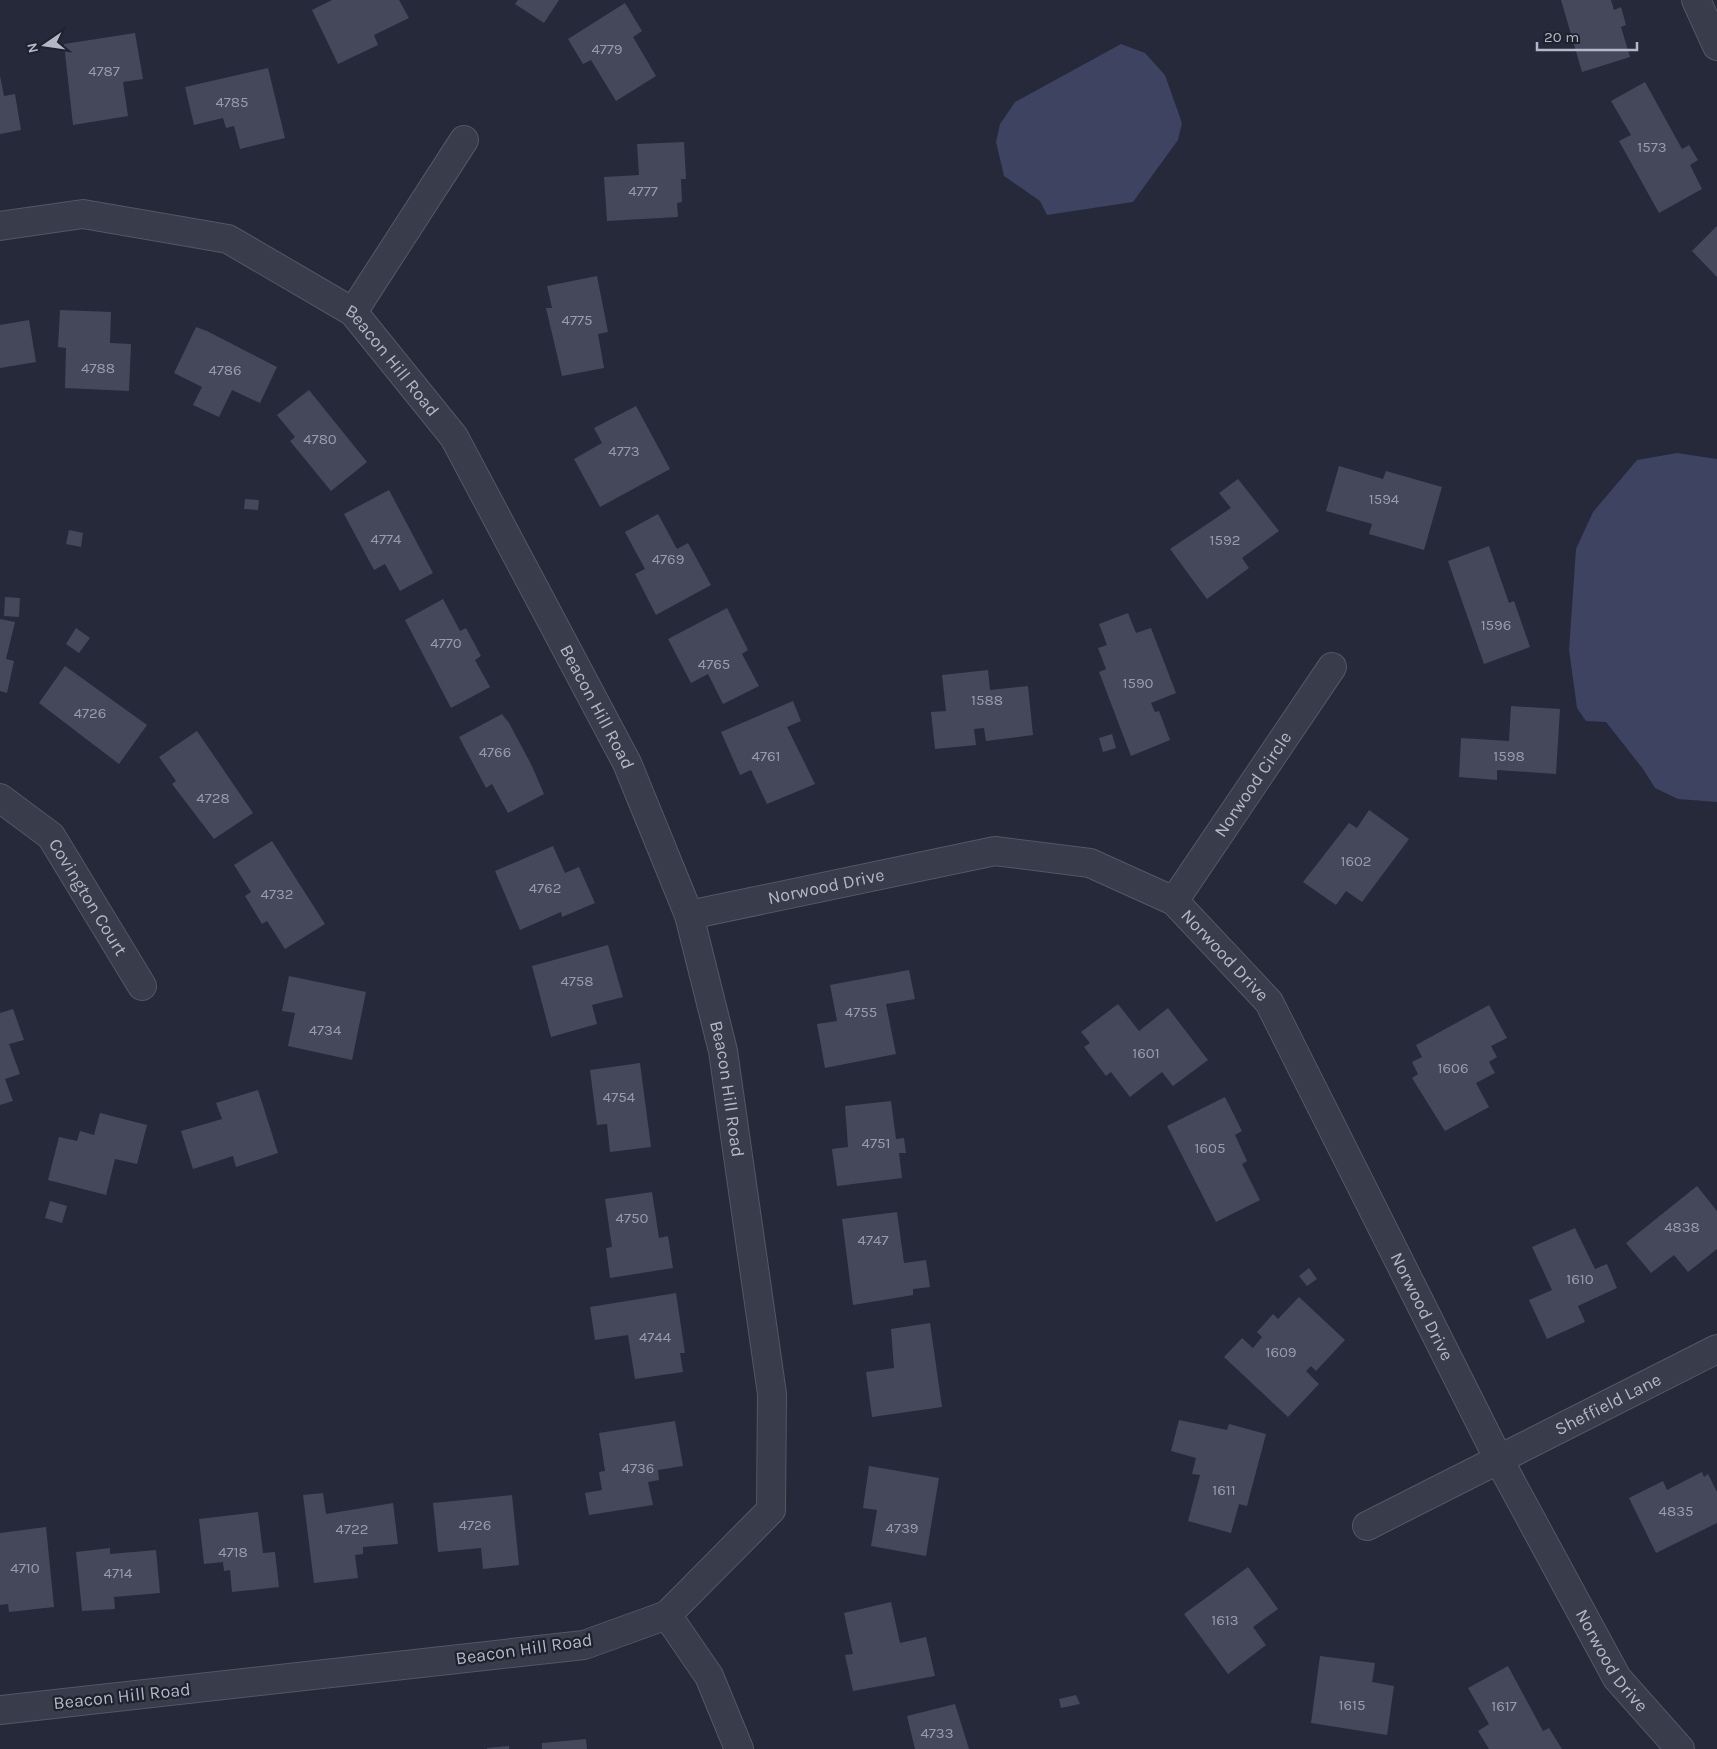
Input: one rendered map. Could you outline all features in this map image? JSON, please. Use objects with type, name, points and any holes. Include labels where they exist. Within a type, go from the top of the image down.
[{"type":"street","points":[[1696,0],[1717,46]]},
{"type":"street","points":[[353,312],[464,140]]},
{"type":"street","name":"Beacon Hill Road","points":[[0,226],[84,214],[228,239],[353,312],[454,437],[627,763],[689,915],[723,1051],[772,1394],[771,1510],[667,1615],[584,1645],[0,1710]]},
{"type":"street","name":"Norwood Circle","points":[[1174,901],[1332,667]]},
{"type":"street","name":"Covington Court","points":[[0,798],[51,836],[142,986]]},
{"type":"street","name":"Norwood Drive","points":[[689,915],[995,851],[1090,863],[1174,901],[1269,1002],[1499,1460],[1617,1678],[1680,1749]]},
{"type":"street","name":"Sheffield Lane","points":[[1499,1460],[1717,1349]]},
{"type":"street","points":[[1367,1526],[1499,1460]]},
{"type":"street","points":[[667,1615],[709,1676],[739,1749]]},
{"type":"water","points":[[1121,44],[1145,53],[1165,75],[1182,123],[1178,140],[1133,202],[1047,215],[1040,201],[1004,176],[996,142],[1000,124],[1015,102]]},
{"type":"water","points":[[1677,453],[1717,459],[1717,802],[1678,799],[1655,788],[1643,769],[1606,722],[1586,721],[1577,708],[1569,650],[1576,549],[1593,512],[1637,460]]},
{"type":"building","points":[[332,0],[399,0],[409,18],[374,35],[378,45],[338,64],[312,10]]},
{"type":"building","points":[[518,0],[559,0],[544,23],[515,4]]},
{"type":"building","points":[[1561,0],[1611,0],[1614,10],[1621,7],[1626,25],[1621,27],[1630,57],[1582,72]]},
{"type":"building","points":[[625,3],[642,31],[633,37],[656,76],[616,101],[591,60],[583,64],[568,39]]},
{"type":"building","points":[[135,33],[143,79],[123,82],[128,116],[73,125],[64,44]]},
{"type":"building","points":[[268,68],[285,138],[240,149],[234,126],[226,128],[223,118],[194,125],[185,87]]},
{"type":"building","points":[[0,76],[4,96],[15,94],[21,130],[0,134]]},
{"type":"building","points":[[1645,82],[1682,149],[1689,145],[1698,160],[1690,165],[1702,189],[1659,213],[1619,141],[1631,135],[1611,101]]},
{"type":"building","points":[[684,142],[686,179],[681,179],[682,202],[677,203],[678,217],[607,221],[604,177],[639,175],[637,144]]},
{"type":"building","points":[[1717,226],[1717,277],[1692,251]]},
{"type":"building","points":[[597,276],[608,332],[598,334],[604,368],[562,376],[546,308],[552,308],[547,286]]},
{"type":"building","points":[[60,310],[111,312],[110,343],[131,344],[129,391],[65,388],[66,348],[58,347]]},
{"type":"building","points":[[29,320],[36,362],[0,368],[0,325]]},
{"type":"building","points":[[196,327],[277,367],[260,403],[232,390],[219,417],[193,405],[202,387],[174,373]]},
{"type":"building","points":[[309,390],[367,462],[331,491],[290,441],[295,437],[277,415]]},
{"type":"building","points":[[636,406],[670,469],[600,507],[574,459],[602,443],[594,428]]},
{"type":"building","points":[[1339,466],[1383,479],[1386,471],[1442,487],[1424,550],[1369,534],[1372,524],[1326,511]]},
{"type":"building","points":[[1238,479],[1279,531],[1242,558],[1249,568],[1207,599],[1170,549],[1231,508],[1219,493]]},
{"type":"building","points":[[389,490],[433,573],[400,591],[385,564],[374,570],[344,514]]},
{"type":"building","points":[[245,499],[259,500],[258,510],[244,509]]},
{"type":"building","points":[[658,514],[677,549],[688,543],[711,585],[656,615],[635,574],[645,569],[625,532]]},
{"type":"building","points":[[69,530],[83,533],[81,547],[66,544]]},
{"type":"building","points":[[1489,546],[1509,603],[1514,601],[1530,647],[1484,664],[1448,561]]},
{"type":"building","points":[[5,597],[20,598],[19,617],[4,616]]},
{"type":"building","points":[[443,599],[460,631],[466,628],[481,656],[475,660],[490,687],[451,708],[405,620]]},
{"type":"building","points":[[727,608],[748,650],[742,654],[759,686],[723,704],[708,674],[691,683],[668,639]]},
{"type":"building","points":[[1128,613],[1136,633],[1151,628],[1176,693],[1151,703],[1155,712],[1159,711],[1170,740],[1131,756],[1099,672],[1106,669],[1098,648],[1107,645],[1099,624]]},
{"type":"building","points":[[0,619],[15,622],[6,659],[14,661],[7,693],[0,691]]},
{"type":"building","points":[[76,628],[90,638],[79,653],[66,644]]},
{"type":"building","points":[[65,666],[147,725],[119,764],[39,703]]},
{"type":"building","points":[[988,670],[990,690],[1028,686],[1033,735],[986,741],[984,728],[974,729],[976,745],[935,749],[931,712],[946,711],[942,675]]},
{"type":"building","points":[[793,701],[801,721],[787,727],[815,784],[767,804],[751,770],[740,775],[721,732]]},
{"type":"building","points":[[1511,706],[1560,709],[1556,774],[1497,770],[1497,780],[1459,777],[1461,738],[1509,741]]},
{"type":"building","points":[[502,714],[509,723],[532,766],[544,794],[508,813],[492,784],[486,788],[459,737]]},
{"type":"building","points":[[197,731],[253,813],[214,839],[172,784],[176,781],[159,757]]},
{"type":"building","points":[[1112,734],[1116,748],[1103,752],[1099,738]]},
{"type":"building","points":[[1369,810],[1409,839],[1362,902],[1346,891],[1336,905],[1303,882],[1349,823],[1357,828]]},
{"type":"building","points":[[272,841],[325,924],[285,949],[267,921],[262,924],[245,896],[251,892],[234,865]]},
{"type":"building","points":[[553,846],[565,873],[579,867],[595,903],[562,917],[561,912],[520,930],[495,871]]},
{"type":"building","points":[[608,945],[623,997],[592,1005],[597,1024],[551,1037],[532,966]]},
{"type":"building","points":[[909,970],[915,999],[886,1004],[896,1054],[825,1068],[817,1024],[837,1021],[830,985]]},
{"type":"building","points":[[289,976],[366,992],[352,1060],[288,1046],[295,1013],[282,1011]]},
{"type":"building","points":[[1118,1004],[1139,1031],[1168,1008],[1208,1060],[1173,1086],[1162,1072],[1130,1097],[1111,1072],[1106,1076],[1084,1047],[1090,1043],[1081,1032]]},
{"type":"building","points":[[1489,1005],[1507,1038],[1491,1046],[1497,1057],[1489,1062],[1495,1073],[1476,1083],[1489,1107],[1445,1131],[1412,1078],[1418,1074],[1412,1062],[1422,1057],[1416,1045]]},
{"type":"building","points":[[13,1009],[24,1040],[9,1044],[20,1074],[5,1079],[13,1101],[0,1105],[0,1013]]},
{"type":"building","points":[[640,1063],[651,1147],[610,1152],[607,1124],[597,1125],[590,1070]]},
{"type":"building","points":[[258,1090],[278,1153],[236,1167],[233,1156],[193,1169],[181,1131],[222,1119],[216,1103]]},
{"type":"building","points":[[1225,1097],[1242,1131],[1235,1135],[1247,1161],[1242,1164],[1260,1200],[1216,1222],[1167,1126]]},
{"type":"building","points":[[891,1101],[896,1139],[904,1138],[906,1153],[899,1153],[902,1178],[837,1186],[832,1149],[848,1147],[845,1106]]},
{"type":"building","points":[[100,1113],[147,1125],[137,1164],[115,1159],[106,1195],[48,1180],[59,1137],[77,1141],[80,1131],[94,1135]]},
{"type":"building","points":[[1697,1186],[1717,1211],[1717,1249],[1688,1272],[1674,1255],[1651,1273],[1626,1243]]},
{"type":"building","points":[[652,1192],[659,1238],[668,1236],[673,1268],[610,1278],[606,1248],[612,1247],[605,1199]]},
{"type":"building","points":[[50,1201],[67,1206],[62,1223],[45,1218]]},
{"type":"building","points":[[897,1212],[904,1263],[926,1260],[930,1287],[913,1289],[913,1295],[853,1305],[842,1219]]},
{"type":"building","points":[[1575,1228],[1595,1269],[1607,1264],[1617,1288],[1578,1306],[1585,1322],[1547,1339],[1529,1300],[1552,1290],[1532,1247]]},
{"type":"building","points":[[1309,1268],[1317,1279],[1307,1286],[1299,1276]]},
{"type":"building","points":[[676,1293],[685,1353],[680,1353],[683,1372],[635,1379],[628,1335],[595,1340],[590,1307]]},
{"type":"building","points":[[1299,1297],[1345,1340],[1316,1371],[1311,1366],[1306,1371],[1319,1384],[1288,1417],[1224,1357],[1242,1338],[1253,1348],[1262,1337],[1257,1332],[1273,1314],[1278,1319]]},
{"type":"building","points":[[930,1323],[942,1407],[872,1417],[866,1372],[894,1368],[891,1329]]},
{"type":"building","points":[[1179,1420],[1227,1430],[1229,1424],[1266,1434],[1247,1506],[1239,1504],[1231,1533],[1188,1521],[1200,1475],[1192,1474],[1196,1458],[1171,1451]]},
{"type":"building","points":[[675,1421],[683,1466],[658,1470],[659,1480],[648,1482],[653,1505],[589,1515],[585,1493],[602,1490],[599,1472],[605,1471],[599,1433]]},
{"type":"building","points":[[869,1466],[939,1478],[926,1556],[871,1546],[877,1510],[863,1508]]},
{"type":"building","points":[[1702,1472],[1704,1477],[1708,1474],[1717,1492],[1717,1523],[1656,1553],[1629,1498],[1663,1481],[1667,1490]]},
{"type":"building","points":[[323,1493],[326,1514],[393,1503],[398,1544],[363,1547],[363,1554],[355,1555],[358,1578],[314,1583],[303,1495]]},
{"type":"building","points":[[512,1495],[519,1565],[483,1569],[481,1548],[438,1552],[433,1503]]},
{"type":"building","points":[[258,1512],[263,1553],[275,1552],[279,1587],[232,1592],[230,1570],[224,1571],[223,1562],[204,1564],[199,1519]]},
{"type":"building","points":[[46,1527],[54,1607],[9,1612],[8,1604],[0,1605],[0,1533]]},
{"type":"building","points":[[110,1548],[110,1554],[156,1550],[160,1593],[114,1597],[115,1609],[82,1611],[76,1552]]},
{"type":"building","points":[[1248,1567],[1278,1609],[1253,1627],[1266,1645],[1228,1674],[1184,1614]]},
{"type":"building","points":[[891,1602],[900,1643],[926,1637],[935,1676],[853,1691],[845,1655],[853,1654],[844,1613]]},
{"type":"building","points":[[1320,1656],[1375,1663],[1372,1682],[1394,1686],[1387,1735],[1311,1723]]},
{"type":"building","points":[[1508,1666],[1543,1731],[1549,1728],[1562,1749],[1489,1749],[1478,1731],[1489,1724],[1468,1688]]},
{"type":"building","points":[[1076,1695],[1080,1704],[1061,1708],[1059,1699]]},
{"type":"building","points":[[955,1704],[969,1749],[915,1749],[907,1716]]},
{"type":"building","points":[[586,1739],[587,1749],[542,1749],[542,1743]]},
{"type":"building","points":[[509,1746],[509,1749],[487,1749],[487,1748]]}]
